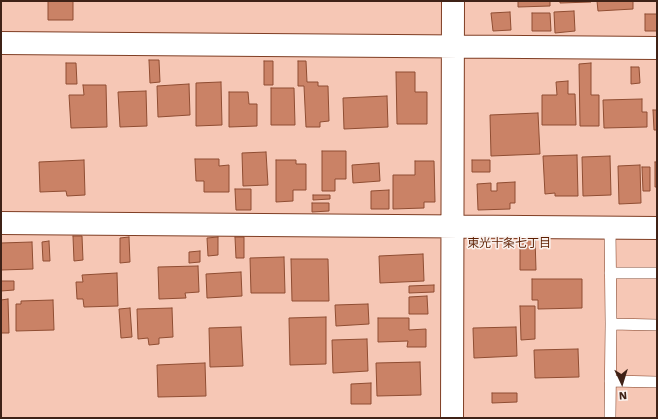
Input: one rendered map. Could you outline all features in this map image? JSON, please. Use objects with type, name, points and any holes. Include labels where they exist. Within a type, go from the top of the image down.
[{"type":"street","points":[[452,418],[453,1]]},
{"type":"street","points":[[1,43],[657,48]]},
{"type":"street","points":[[1,223],[657,228]]},
{"type":"lane","points":[[610,227],[610,418]]},
{"type":"lane","points":[[610,273],[657,273]]},
{"type":"lane","points":[[611,324],[657,325]]},
{"type":"lane","points":[[610,381],[657,382]]},
{"type":"building","points":[[48,1],[73,1],[73,20],[48,20]]},
{"type":"building","points":[[518,1],[550,1],[550,6],[518,7]]},
{"type":"building","points":[[560,1],[591,1],[591,2],[560,3]]},
{"type":"building","points":[[597,1],[633,1],[633,9],[598,11]]},
{"type":"building","points":[[574,11],[575,31],[555,33],[554,12]]},
{"type":"building","points":[[510,12],[511,30],[493,31],[491,13]]},
{"type":"building","points":[[532,13],[550,13],[551,31],[532,31]]},
{"type":"building","points":[[645,14],[657,14],[657,31],[645,31]]},
{"type":"building","points":[[149,60],[159,60],[160,82],[150,83]]},
{"type":"building","points":[[264,61],[273,61],[273,85],[264,85]]},
{"type":"building","points":[[298,61],[306,61],[307,82],[318,82],[318,86],[328,86],[329,121],[320,122],[320,127],[306,127],[304,86],[298,86]]},
{"type":"building","points":[[66,63],[76,63],[77,84],[66,84]]},
{"type":"building","points":[[591,63],[591,95],[599,95],[599,126],[580,126],[579,64]]},
{"type":"building","points":[[631,67],[639,67],[640,83],[631,84]]},
{"type":"building","points":[[396,72],[415,72],[415,92],[427,92],[427,124],[397,124]]},
{"type":"building","points":[[568,81],[568,94],[575,94],[576,125],[542,125],[542,95],[557,95],[556,82]]},
{"type":"building","points":[[221,82],[222,125],[196,126],[196,83]]},
{"type":"building","points":[[189,84],[190,115],[158,117],[157,86]]},
{"type":"building","points":[[83,85],[106,85],[107,127],[71,128],[69,95],[84,95]]},
{"type":"building","points":[[271,88],[294,88],[295,125],[271,125]]},
{"type":"building","points":[[146,91],[147,126],[120,127],[118,92]]},
{"type":"building","points":[[229,92],[248,92],[249,104],[257,104],[257,126],[229,127]]},
{"type":"building","points":[[387,96],[388,127],[344,129],[343,98]]},
{"type":"building","points":[[642,99],[642,112],[647,112],[647,127],[604,128],[603,100]]},
{"type":"building","points":[[653,110],[657,110],[657,130],[654,130]]},
{"type":"building","points":[[538,113],[540,154],[491,156],[490,115]]},
{"type":"building","points":[[322,151],[346,151],[346,179],[335,179],[335,191],[322,191]]},
{"type":"building","points":[[266,152],[268,185],[243,186],[242,153]]},
{"type":"building","points":[[577,155],[578,196],[555,196],[555,193],[545,194],[543,156]]},
{"type":"building","points":[[610,156],[611,195],[583,196],[582,157]]},
{"type":"building","points":[[195,159],[219,159],[219,166],[229,165],[229,192],[204,192],[204,181],[196,181]]},
{"type":"building","points":[[84,160],[85,195],[67,196],[66,191],[40,192],[39,162]]},
{"type":"building","points":[[276,160],[296,160],[296,164],[306,164],[306,190],[293,190],[293,201],[276,202]]},
{"type":"building","points":[[472,160],[490,160],[490,172],[472,172]]},
{"type":"building","points":[[415,161],[434,161],[435,202],[424,202],[424,208],[393,209],[393,175],[415,175]]},
{"type":"building","points":[[655,162],[657,162],[657,187],[655,187]]},
{"type":"building","points":[[379,163],[380,181],[353,183],[352,165]]},
{"type":"building","points":[[640,165],[641,203],[619,204],[618,166]]},
{"type":"building","points":[[642,167],[650,167],[650,191],[643,191]]},
{"type":"building","points":[[515,182],[515,203],[510,203],[510,209],[478,210],[477,184],[491,183],[491,191],[497,191],[497,183]]},
{"type":"building","points":[[235,189],[251,189],[251,210],[236,210]]},
{"type":"building","points":[[389,190],[389,209],[371,209],[371,191]]},
{"type":"building","points":[[313,195],[330,195],[330,199],[313,200]]},
{"type":"building","points":[[312,203],[329,203],[329,211],[312,212]]},
{"type":"building","points":[[73,236],[82,236],[83,260],[74,261]]},
{"type":"building","points":[[129,237],[130,262],[120,263],[120,238]]},
{"type":"building","points":[[218,237],[218,255],[208,256],[207,238]]},
{"type":"building","points":[[235,237],[244,237],[244,258],[236,258]]},
{"type":"building","points":[[520,238],[535,238],[536,270],[520,270]]},
{"type":"building","points":[[49,241],[50,261],[43,261],[42,242]]},
{"type":"building","points":[[32,242],[33,269],[1,270],[1,243]]},
{"type":"building","points":[[200,251],[200,262],[189,263],[189,252]]},
{"type":"building","points":[[423,254],[424,281],[380,283],[379,256]]},
{"type":"building","points":[[284,257],[285,293],[251,293],[250,258]]},
{"type":"building","points":[[291,259],[328,259],[329,301],[292,301]]},
{"type":"building","points":[[198,266],[199,292],[185,293],[186,298],[159,299],[158,267]]},
{"type":"building","points":[[241,272],[242,296],[207,298],[206,274]]},
{"type":"building","points":[[117,273],[118,306],[84,307],[83,299],[77,299],[76,282],[83,282],[82,275]]},
{"type":"building","points":[[532,279],[582,279],[582,308],[538,309],[538,300],[532,300]]},
{"type":"building","points":[[1,281],[14,281],[14,290],[1,291]]},
{"type":"building","points":[[434,285],[434,292],[409,293],[409,286]]},
{"type":"building","points":[[427,296],[428,314],[409,314],[409,297]]},
{"type":"building","points":[[8,299],[9,333],[1,333],[1,300]]},
{"type":"building","points":[[53,300],[54,330],[16,331],[16,304],[21,304],[21,301]]},
{"type":"building","points":[[368,304],[369,324],[336,326],[335,305]]},
{"type":"building","points":[[520,306],[535,306],[535,339],[521,340]]},
{"type":"building","points":[[130,308],[132,337],[121,338],[119,309]]},
{"type":"building","points":[[172,308],[173,337],[159,338],[159,344],[149,345],[148,338],[138,339],[137,309]]},
{"type":"building","points":[[326,317],[326,364],[290,365],[289,318]]},
{"type":"building","points":[[378,318],[409,318],[409,330],[426,329],[426,347],[407,347],[408,341],[378,342]]},
{"type":"building","points":[[241,327],[243,366],[210,367],[209,328]]},
{"type":"building","points":[[516,327],[517,356],[474,358],[473,328]]},
{"type":"building","points":[[367,339],[368,371],[333,373],[332,340]]},
{"type":"building","points":[[578,349],[579,377],[535,378],[534,350]]},
{"type":"building","points":[[420,362],[421,395],[377,396],[376,363]]},
{"type":"building","points":[[205,363],[206,396],[158,397],[157,365]]},
{"type":"building","points":[[371,383],[371,404],[351,404],[351,384]]},
{"type":"building","points":[[492,393],[517,393],[517,402],[492,403]]},
{"type":"district","name":"東光十条七丁目","points":[[509,243]]}]
